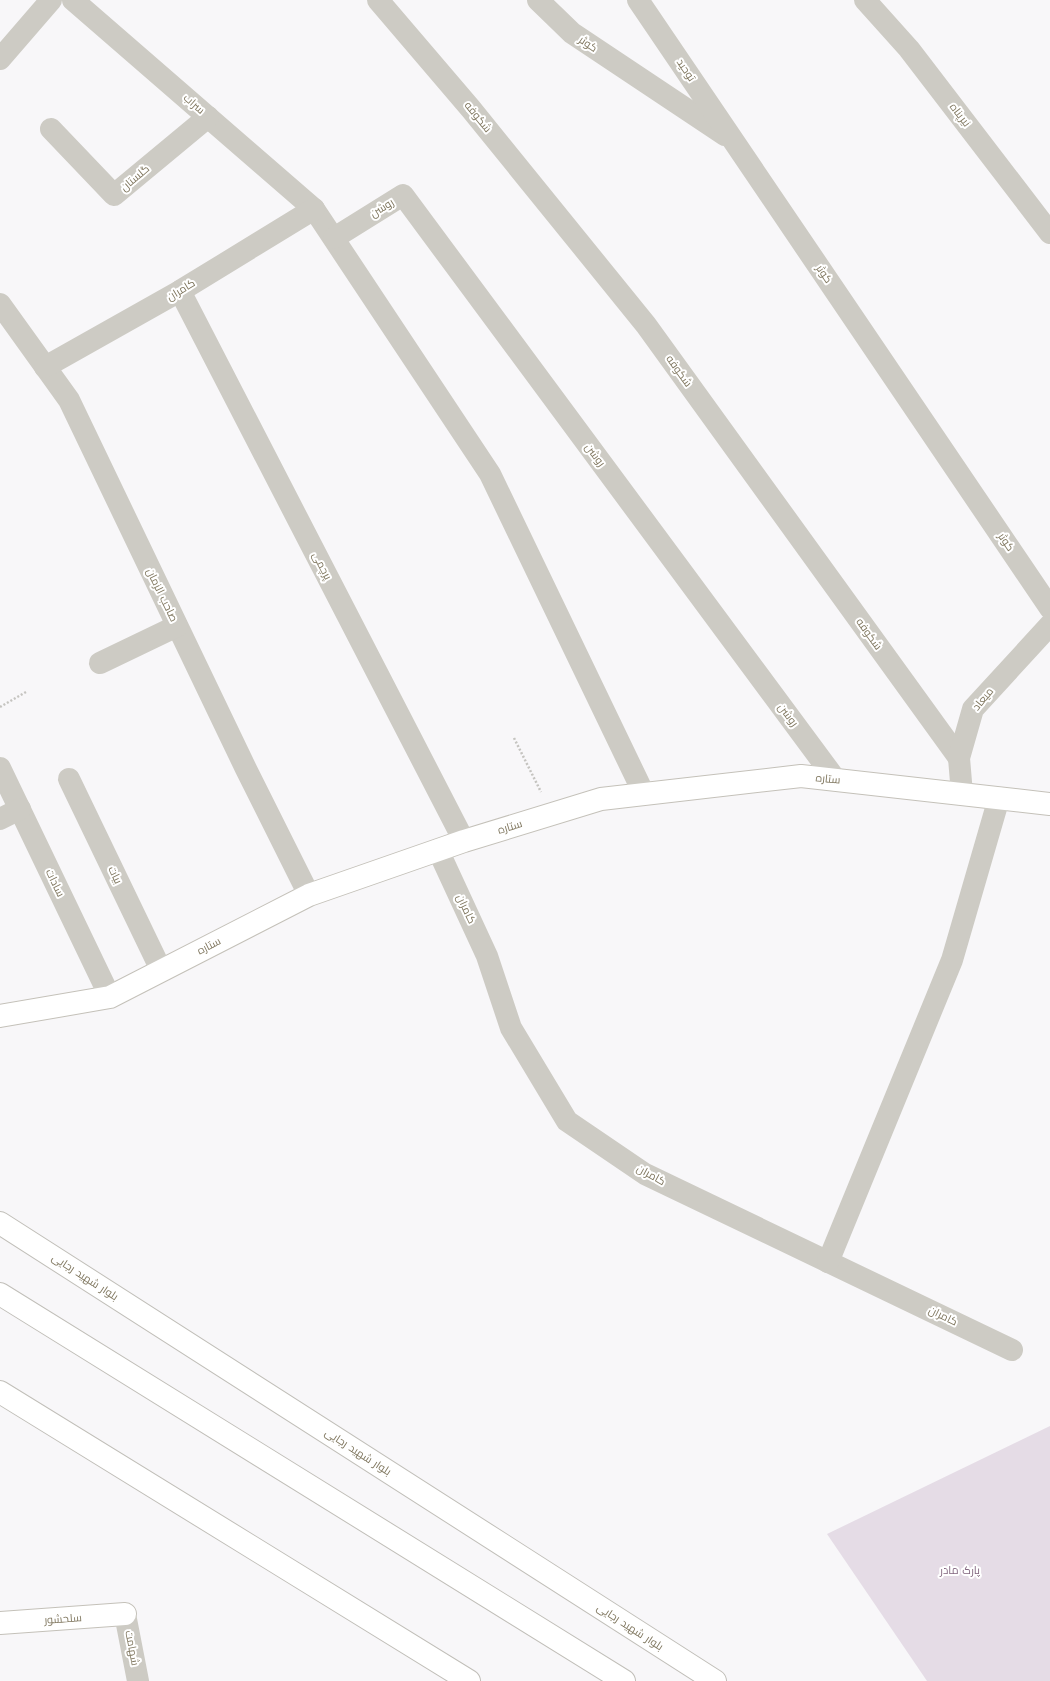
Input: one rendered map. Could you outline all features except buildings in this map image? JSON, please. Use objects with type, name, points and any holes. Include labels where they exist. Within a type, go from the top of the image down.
[{"type":"main road","name":"ستاره","points":[[0,1016],[110,997],[309,895],[464,841],[601,799],[801,776],[1050,804]]},
{"type":"main road","name":"بلوار شهید رجایی","points":[[0,1223],[715,1681]]},
{"type":"main road","points":[[0,1294],[624,1681]]},
{"type":"main road","points":[[0,1392],[469,1681]]},
{"type":"main road","name":"سلحشور","points":[[0,1623],[125,1614]]},
{"type":"street","points":[[0,59],[51,0]]},
{"type":"street","name":"شکوفه","points":[[378,0],[471,109],[646,325],[959,758]]},
{"type":"street","name":"کوثر","points":[[538,0],[572,32],[734,141],[1050,608]]},
{"type":"street","name":"توحید","points":[[638,0],[734,141]]},
{"type":"street","name":"نیرپناه","points":[[865,0],[909,49],[1050,233]]},
{"type":"street","name":"سراب","points":[[80,2],[208,117],[314,208],[490,474],[644,794]]},
{"type":"street","name":"گلستان","points":[[51,129],[114,195],[208,117]]},
{"type":"street","name":"روشن","points":[[334,238],[403,195],[836,780]]},
{"type":"street","name":"کامران","points":[[45,367],[180,291],[314,208]]},
{"type":"street","name":"پرچمی","points":[[180,291],[464,841]]},
{"type":"street","name":"صاحب الزمان","points":[[0,304],[69,400],[177,626],[309,895]]},
{"type":"street","name":"میعاد","points":[[962,794],[959,758],[973,709],[1050,625]]},
{"type":"street","points":[[100,663],[177,626]]},
{"type":"street","name":"سادات","points":[[0,768],[110,997]]},
{"type":"street","name":"بیات","points":[[69,779],[161,970]]},
{"type":"street","points":[[828,1262],[952,960],[999,798]]},
{"type":"street","points":[[0,818],[20,809]]},
{"type":"street","name":"کامران","points":[[438,850],[487,956],[511,1028],[568,1121],[645,1174],[1012,1350]]},
{"type":"street","name":"شهامت","points":[[125,1614],[138,1681]]},
{"type":"path","points":[[0,707],[26,692]]},
{"type":"path","points":[[514,738],[552,814]]},
{"type":"green space","name":"پارک مادر","points":[[1050,1426],[1050,1681],[927,1681],[827,1534]]}]
